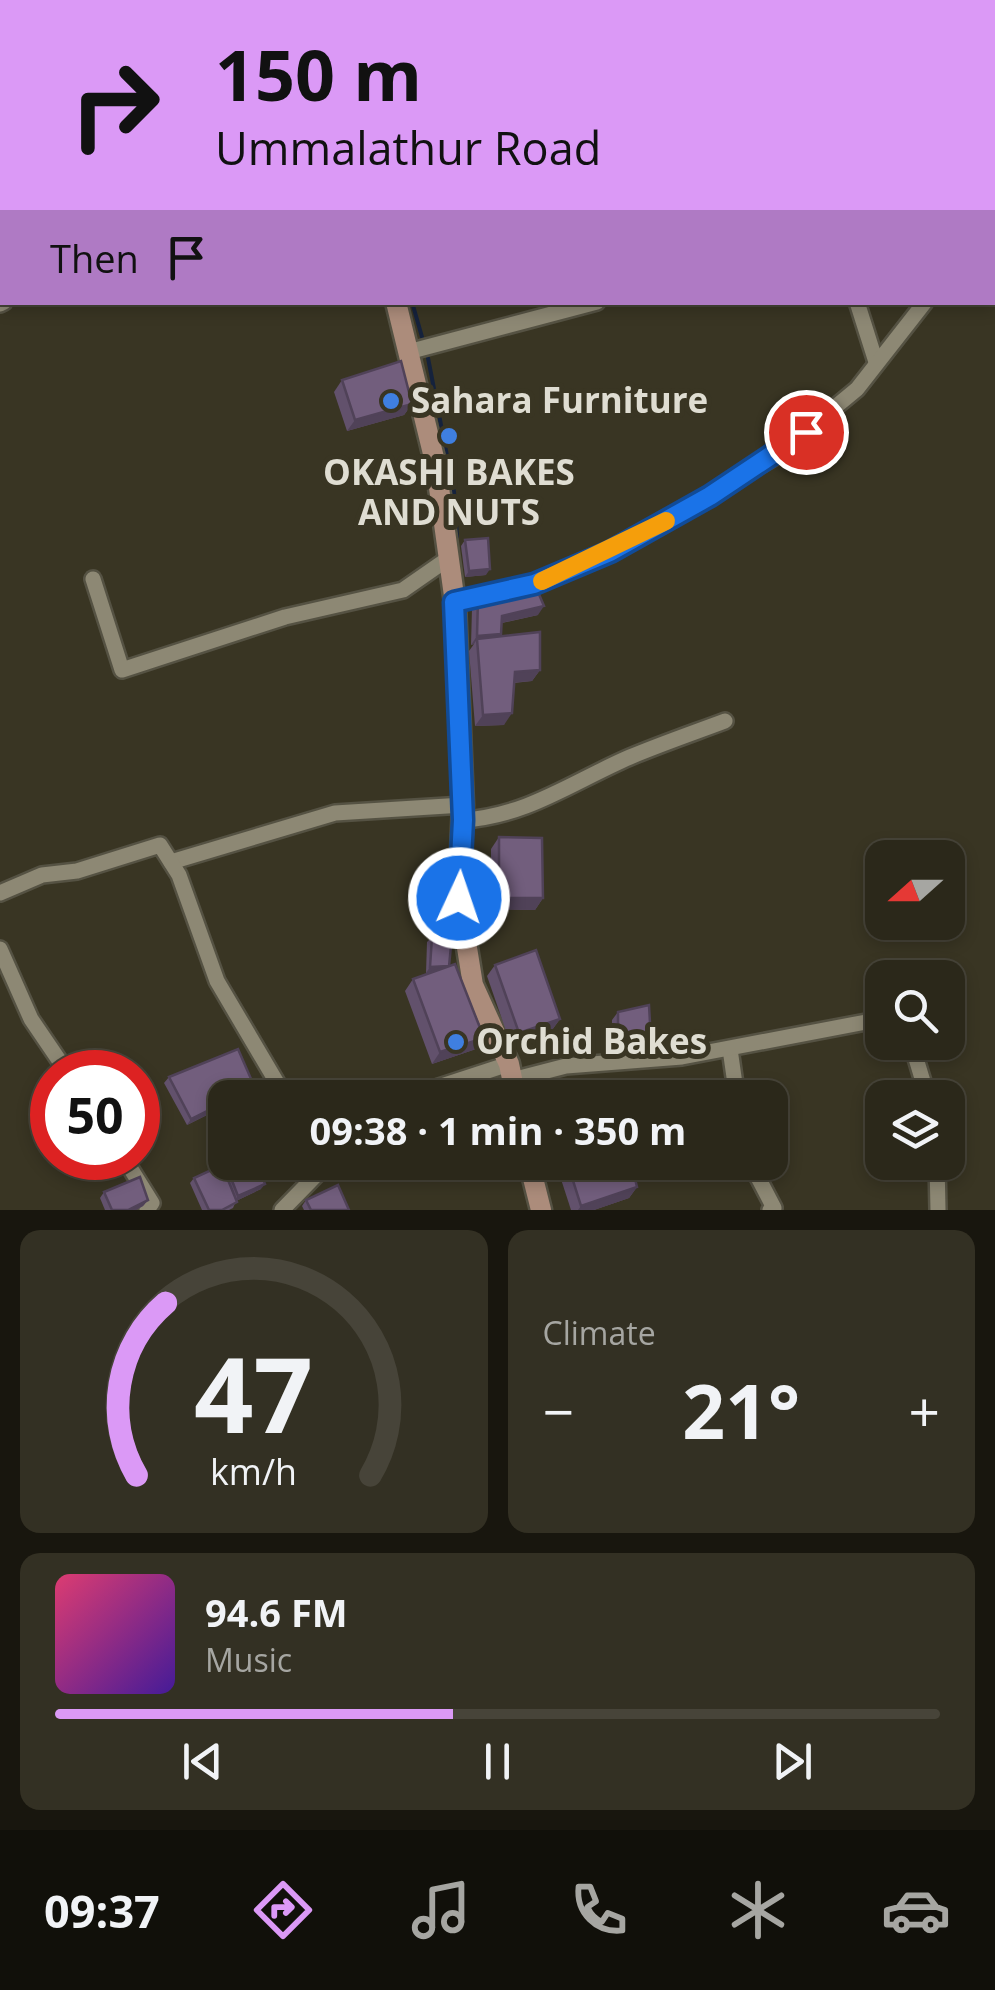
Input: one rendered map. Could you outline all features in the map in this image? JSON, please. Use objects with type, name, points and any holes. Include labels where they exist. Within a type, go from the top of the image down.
[{"type":"main road","points":[[397,305],[436,466],[454,602],[463,812],[459,898],[473,985],[512,1080]]},
{"type":"main road","points":[[533,1180],[540,1210]]},
{"type":"street","points":[[408,352],[585,305]]},
{"type":"street","points":[[858,305],[876,362]]},
{"type":"street","points":[[454,602],[558,575],[702,502],[776,456],[836,411],[923,305]]},
{"type":"street","points":[[93,578],[122,670],[285,617],[404,590],[449,558]]},
{"type":"street","points":[[171,862],[335,812],[463,812],[497,818],[526,810],[629,758],[725,721]]},
{"type":"street","points":[[0,893],[42,875],[77,871],[160,845],[196,916],[217,981],[275,1080]]},
{"type":"street","points":[[0,949],[31,1019],[51,1050]]},
{"type":"street","points":[[512,1080],[566,1066],[730,1049],[865,1022]]},
{"type":"street","points":[[730,1049],[734,1080]]},
{"type":"street","points":[[138,1180],[152,1202],[148,1210]]},
{"type":"street","points":[[282,1210],[311,1180]]},
{"type":"street","points":[[759,1180],[774,1208],[770,1210]]},
{"type":"street","points":[[937,1180],[938,1210]]},
{"type":"building","points":[[401,361],[412,404],[355,420],[342,380]]},
{"type":"building","points":[[488,538],[490,569],[469,571],[465,540]]},
{"type":"building","points":[[535,585],[544,606],[502,616],[501,634],[477,636],[478,599]]},
{"type":"building","points":[[540,632],[540,670],[515,672],[512,713],[483,715],[477,639]]},
{"type":"building","points":[[499,837],[542,838],[543,898],[499,898]]},
{"type":"building","points":[[452,936],[449,966],[430,967],[432,937]]},
{"type":"building","points":[[536,950],[560,1019],[519,1033],[495,965]]},
{"type":"building","points":[[455,964],[484,1038],[440,1052],[413,979]]},
{"type":"building","points":[[649,1005],[651,1041],[618,1046],[618,1012]]},
{"type":"building","points":[[238,1049],[252,1080],[208,1080],[208,1110],[191,1119],[169,1077]]},
{"type":"building","points":[[208,1172],[208,1180],[228,1180],[237,1202],[222,1210],[209,1210],[194,1178]]},
{"type":"building","points":[[141,1180],[148,1200],[128,1210],[112,1210],[104,1192]]},
{"type":"building","points":[[232,1180],[264,1180],[265,1184],[238,1196]]},
{"type":"building","points":[[573,1180],[635,1180],[637,1187],[581,1206]]},
{"type":"building","points":[[338,1185],[349,1210],[311,1210],[306,1200]]},
{"type":"waterway","points":[[387,305],[400,361]]},
{"type":"waterway","points":[[413,305],[422,337]]},
{"type":"waterway","points":[[428,358],[454,492],[457,537]]},
{"type":"slow traffic","points":[[542,581],[610,552],[666,521]]},
{"type":"place","name":"Sahara Furniture","points":[[391,401]]},
{"type":"place","name":"OKASHI BAKES AND NUTS","points":[[449,436]]},
{"type":"place","name":"Orchid Bakes","points":[[456,1042]]},
{"type":"route","points":[[459,898],[462,726],[454,602],[534,584],[610,552],[776,456],[806,432]]}]
